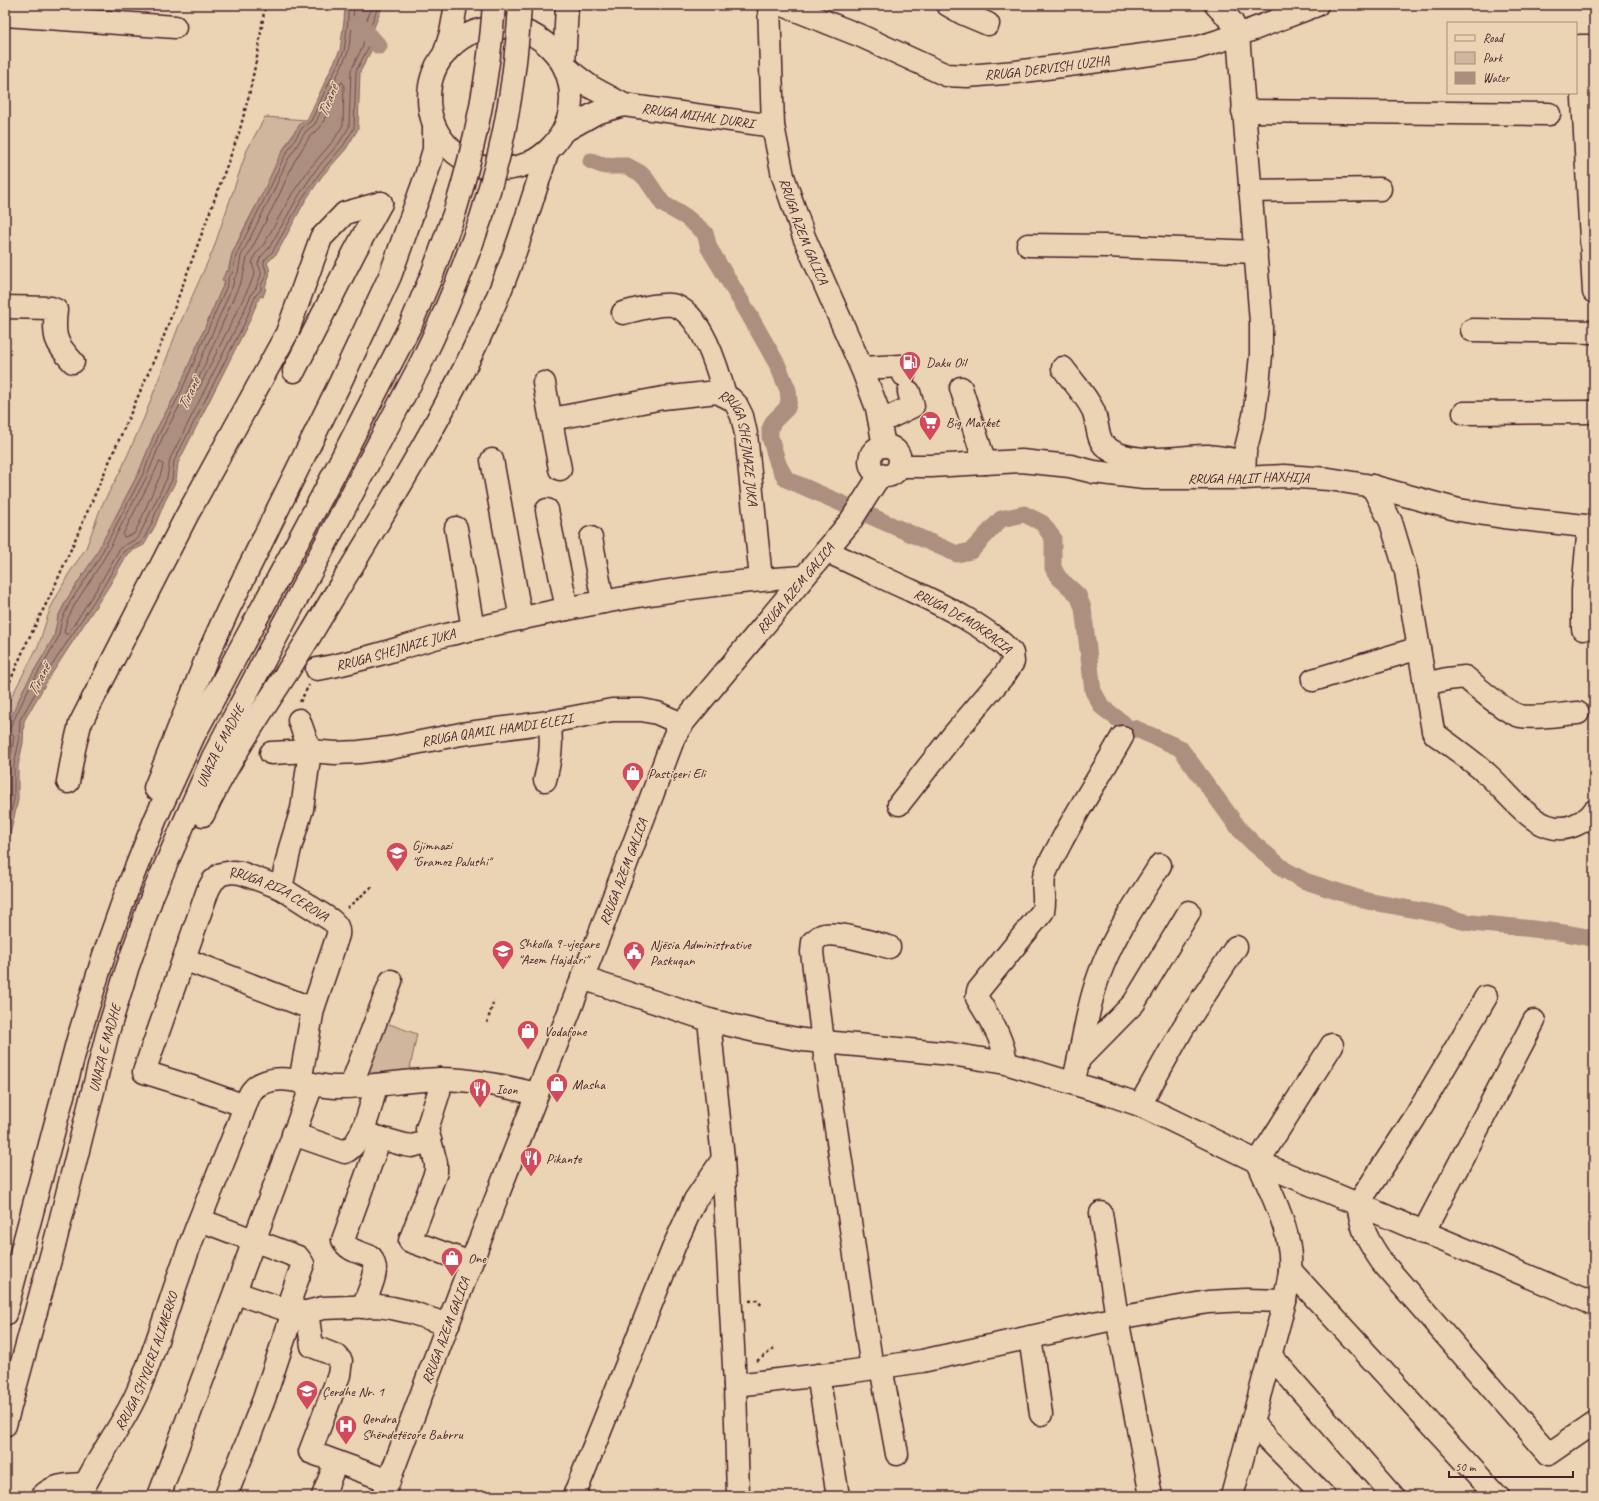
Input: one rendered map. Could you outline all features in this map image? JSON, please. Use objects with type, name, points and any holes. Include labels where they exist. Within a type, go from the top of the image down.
[{"type":"main road","points":[[444,55],[451,32],[456,5]]},
{"type":"main road","points":[[5,1314],[78,1039],[104,955],[129,885],[156,818],[194,735],[329,482],[411,324],[433,272],[455,211],[476,134],[491,38],[494,5]]},
{"type":"main road","name":"UNAZA E MADHE","points":[[5,1425],[56,1238],[107,1035],[127,969],[153,894],[182,825],[213,758],[420,367],[442,321],[482,214],[500,149],[515,67],[520,5]]},
{"type":"main road","points":[[434,127],[445,144],[455,154],[467,162],[480,167],[494,170],[515,168],[535,161],[547,153],[564,131],[569,118],[572,100],[570,82],[564,65],[567,5]]},
{"type":"main road","name":"RRUGA AZEM GALICA","points":[[386,1489],[536,1094],[602,928],[669,748],[682,724],[850,522],[864,500],[890,471],[899,456],[897,452],[889,446],[884,446],[877,408],[862,368],[804,237],[783,176],[773,126],[774,107],[769,5]]},
{"type":"main road","name":"RRUGA DERVISH LUZHA","points":[[784,5],[861,36],[946,75],[957,76],[1016,72],[1196,48],[1238,35],[1317,5]]},
{"type":"main road","points":[[948,5],[962,13],[988,24]]},
{"type":"main road","points":[[1062,368],[1085,396],[1093,411],[1100,438],[1105,447],[1118,454],[1134,458],[1219,457],[1244,470],[1245,452],[1254,416],[1261,355],[1261,322],[1238,35],[1232,22],[1216,5]]},
{"type":"main road","points":[[5,15],[175,27]]},
{"type":"main road","points":[[24,1238],[35,1150],[44,1112],[67,1030],[109,900],[209,652],[252,560],[340,383],[390,276],[434,150],[434,127],[429,105],[430,87],[435,70],[444,55],[456,42],[472,32],[489,27],[507,27],[524,30],[540,38],[554,50],[564,65],[575,75],[591,87],[624,105]]},
{"type":"main road","points":[[1594,46],[1580,46],[1590,183],[1594,292]]},
{"type":"main road","points":[[564,131],[596,113],[624,105]]},
{"type":"main road","name":"RRUGA MIHAL DURRI","points":[[624,105],[773,126]]},
{"type":"main road","points":[[1244,111],[1549,114]]},
{"type":"main road","points":[[56,1238],[82,1172],[142,971],[162,914],[190,844],[211,798],[234,756],[291,667],[371,535],[458,382],[506,278],[547,153]]},
{"type":"main road","points":[[1250,191],[1380,189]]},
{"type":"main road","points":[[68,782],[80,724],[186,517],[287,333],[321,238],[345,213],[381,203],[355,250],[294,370]]},
{"type":"main road","points":[[1028,245],[1107,246],[1256,252]]},
{"type":"main road","points":[[623,313],[660,305],[670,305],[680,308],[687,314],[701,332],[714,359],[725,395]]},
{"type":"main road","points":[[5,307],[50,308],[56,310],[54,325],[56,340],[61,349],[73,362]]},
{"type":"main road","points":[[1472,330],[1594,332]]},
{"type":"main road","points":[[862,368],[901,366],[913,406],[880,422]]},
{"type":"main road","points":[[544,383],[552,419],[560,469]]},
{"type":"main road","points":[[961,388],[985,463]]},
{"type":"main road","name":"RRUGA SHEJNAZE JUKA","points":[[552,419],[663,398],[708,392],[717,392],[731,399],[736,404],[742,416],[746,434],[761,579]]},
{"type":"main road","points":[[1464,413],[1594,412]]},
{"type":"main road","points":[[492,460],[522,619]]},
{"type":"main road","name":"RRUGA HALIT HAXHIJA","points":[[890,471],[918,467],[1021,462],[1070,466],[1094,472],[1144,478],[1244,470],[1284,476],[1330,479],[1372,486],[1459,510],[1503,517],[1591,527]]},
{"type":"main road","points":[[1372,486],[1391,522],[1406,572],[1433,731],[1435,734],[1487,773],[1527,814],[1539,822],[1554,829],[1568,828],[1582,822],[1594,811]]},
{"type":"main road","points":[[547,510],[567,609]]},
{"type":"main road","points":[[1583,629],[1583,590],[1591,527]]},
{"type":"main road","name":"RRUGA SHEJNAZE JUKA","points":[[456,528],[473,629]]},
{"type":"main road","points":[[591,538],[603,602]]},
{"type":"main road","name":"RRUGA DEMOKRACIA","points":[[826,551],[944,606],[971,621],[1006,646],[1012,653],[1013,662],[1005,674],[954,734],[899,804]]},
{"type":"main road","name":"RRUGA SHEJNAZE JUKA","points":[[317,669],[345,665],[439,637],[473,629],[603,602],[761,579],[804,577]]},
{"type":"main road","points":[[1313,680],[1420,648]]},
{"type":"main road","points":[[1425,684],[1465,677],[1497,702],[1519,716],[1578,713]]},
{"type":"main road","name":"RRUGA QAMIL HAMDI ELEZI","points":[[271,753],[310,751],[335,753],[359,752],[390,748],[461,734],[550,722],[612,710],[642,710],[657,713],[682,724]]},
{"type":"main road","points":[[281,888],[290,848],[302,809],[310,751],[299,720]]},
{"type":"main road","points":[[545,780],[551,752],[552,738],[550,722]]},
{"type":"main road","points":[[1006,1063],[1004,1049],[1000,1038],[978,998],[978,991],[1043,910],[1045,902],[1043,887],[1044,877],[1049,865],[1069,827],[1122,737]]},
{"type":"main road","points":[[1073,1083],[1080,1059],[1090,1003],[1103,965],[1118,934],[1160,865]]},
{"type":"main road","name":"RRUGA RIZA CEROVA","points":[[244,1106],[192,1087],[144,1072],[208,890],[217,877],[221,874],[233,872],[281,888],[336,924],[338,935],[313,1009],[306,1083],[293,1134],[254,1240]]},
{"type":"main road","points":[[1080,1059],[1134,1003],[1189,912]]},
{"type":"main road","points":[[889,947],[846,936],[830,934],[820,936],[813,942],[812,952],[823,1042],[876,1367],[897,1454]]},
{"type":"main road","points":[[1140,1105],[1183,1028],[1236,947]]},
{"type":"main road","points":[[184,959],[313,1009]]},
{"type":"main road","points":[[582,978],[709,1020],[760,1032],[803,1040],[951,1054],[1006,1063],[1073,1083],[1140,1105],[1258,1162],[1594,1304]]},
{"type":"main road","points":[[351,1086],[391,981]]},
{"type":"main road","points":[[1486,997],[1414,1119],[1358,1204],[1362,1225],[1369,1242],[1382,1262],[1549,1454],[1594,1423]]},
{"type":"main road","points":[[709,1020],[723,1159],[735,1385],[738,1496]]},
{"type":"main road","points":[[1423,1233],[1534,1020]]},
{"type":"main road","points":[[1258,1162],[1332,1045]]},
{"type":"main road","points":[[244,1106],[251,1091],[257,1084],[274,1080],[335,1087],[440,1079],[468,1080],[536,1094]]},
{"type":"main road","points":[[440,1079],[436,1103],[427,1129],[436,1163],[436,1172],[410,1241],[471,1263]]},
{"type":"main road","points":[[363,1307],[374,1277],[374,1263],[371,1257],[345,1246],[343,1240],[371,1136],[376,1085]]},
{"type":"main road","name":"RRUGA SHYQERI ALIMERKO","points":[[83,1490],[137,1393],[187,1253],[244,1106]]},
{"type":"main road","points":[[293,1134],[345,1152],[351,1150],[356,1144],[371,1136],[412,1146],[430,1141]]},
{"type":"main road","points":[[574,1496],[675,1244],[695,1200],[723,1159]]},
{"type":"main road","points":[[1232,1496],[1285,1301],[1290,1270],[1288,1241],[1279,1211],[1258,1162]]},
{"type":"main road","points":[[1101,1213],[1117,1318],[1151,1496]]},
{"type":"main road","points":[[200,1220],[298,1257],[303,1264],[291,1297],[300,1312],[312,1346],[337,1356],[340,1361],[339,1375],[310,1452],[336,1462],[386,1489]]},
{"type":"main road","points":[[159,1496],[236,1293],[254,1240]]},
{"type":"main road","points":[[1290,1270],[1497,1496]]},
{"type":"main road","points":[[236,1293],[300,1312],[323,1308],[392,1308],[410,1312],[448,1325]]},
{"type":"main road","points":[[735,1385],[922,1361],[1117,1318],[1208,1302],[1246,1300],[1285,1301]]},
{"type":"main road","points":[[226,1496],[300,1312]]},
{"type":"main road","points":[[1030,1337],[1041,1414]]},
{"type":"main road","points":[[1270,1355],[1393,1496]]},
{"type":"main road","points":[[818,1375],[838,1496]]},
{"type":"main road","points":[[1252,1423],[1324,1496]]},
{"type":"main road","points":[[323,1496],[336,1462]]},
{"type":"main road","points":[[42,1496],[50,1489],[68,1485],[83,1490]]},
{"type":"path","points":[[5,693],[26,644],[56,583],[161,344],[239,133],[258,52],[265,5]]},
{"type":"path","points":[[299,720],[300,704],[317,669]]},
{"type":"path","points":[[336,924],[349,905],[374,886]]},
{"type":"path","points":[[487,1023],[494,1000]]},
{"type":"path","points":[[758,1300],[761,1305]]},
{"type":"path","points":[[757,1361],[775,1348]]},
{"type":"green space","points":[[265,117],[307,120],[293,133],[240,236],[231,256],[227,273],[223,280],[225,281],[178,390],[155,432],[139,472],[94,558],[67,599],[58,617],[54,637],[24,688],[5,731],[5,709],[39,644],[50,609],[68,575],[86,548],[101,507],[121,470],[144,418],[178,328],[213,250],[247,150]]},
{"type":"green space","points":[[381,1021],[417,1034],[409,1073],[367,1075]]},
{"type":"water","name":"Tiranë","points":[[345,5],[383,5],[373,30],[372,49],[360,72],[358,129],[346,149],[322,176],[305,201],[277,253],[267,263],[269,275],[263,297],[260,296],[248,324],[178,463],[176,481],[165,501],[155,526],[144,545],[128,553],[109,586],[49,678],[24,721],[23,743],[18,766],[18,800],[5,856],[5,731],[24,688],[54,637],[58,617],[67,599],[94,558],[139,472],[155,432],[178,390],[225,281],[222,280],[226,271],[229,272],[232,254],[279,157],[300,124],[307,120],[340,50]]},
{"type":"waterway","points":[[358,23],[379,46]]},
{"type":"waterway","points":[[591,161],[605,166],[627,166],[640,173],[646,179],[663,204],[686,217],[705,233],[709,248],[777,364],[788,390],[789,400],[787,408],[773,422],[770,429],[770,437],[778,464],[786,479],[957,554],[971,551],[1001,519],[1024,514],[1042,523],[1053,538],[1053,568],[1059,578],[1078,595],[1083,608],[1093,691],[1102,707],[1123,723]]},
{"type":"waterway","points":[[1134,728],[1180,748],[1240,830],[1285,870],[1305,881],[1367,901],[1443,915],[1460,921],[1554,932],[1594,939]]},
{"type":"place","name":"Daku Oil","points":[[910,382]]},
{"type":"place","name":"Big Market","points":[[930,442]]},
{"type":"place","name":"Pastiçeri Eli","points":[[633,792]]},
{"type":"place","name":"Gjimnazi \"Gramoz Palushi\"","points":[[397,872]]},
{"type":"place","name":"Shkolla 9-vjeçare \"Azem Hajdari\"","points":[[503,970]]},
{"type":"place","name":"Njësia Administrative Paskuqan","points":[[634,972]]},
{"type":"place","name":"Vodafone","points":[[528,1050]]},
{"type":"place","name":"Masha","points":[[557,1104]]},
{"type":"place","name":"Icon","points":[[480,1108]]},
{"type":"place","name":"Pikante","points":[[531,1178]]},
{"type":"place","name":"One","points":[[452,1278]]},
{"type":"place","name":"Çerdhe Nr. 1","points":[[307,1410]]},
{"type":"place","name":"Qendra Shëndetësore Babrru","points":[[346,1446]]}]
